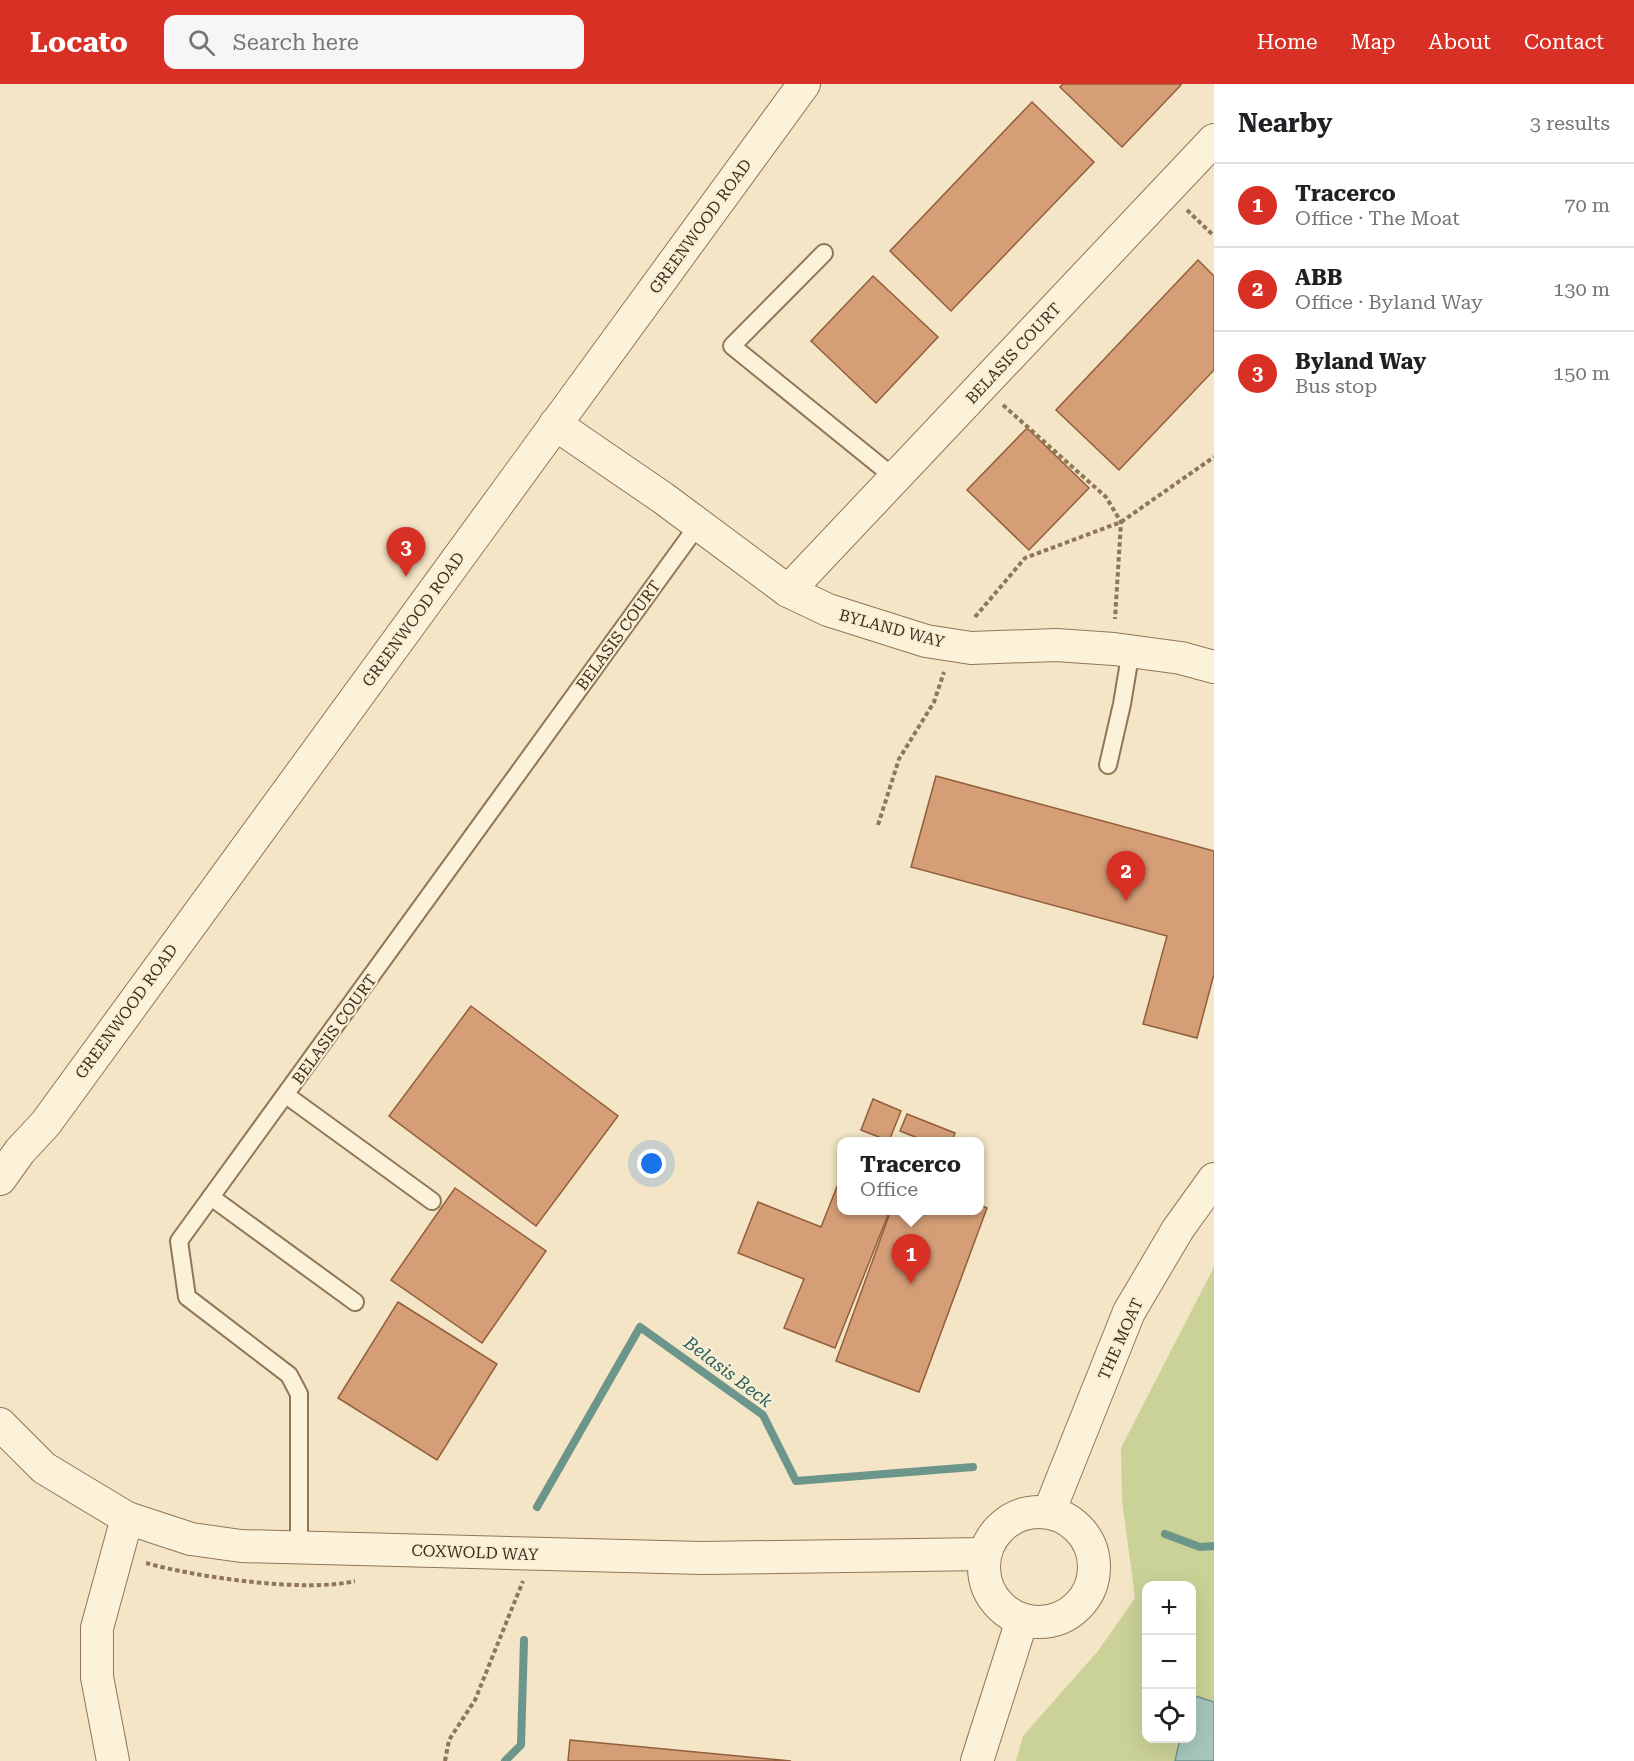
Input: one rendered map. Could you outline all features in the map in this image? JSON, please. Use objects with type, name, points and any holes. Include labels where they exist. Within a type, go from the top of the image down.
[{"type":"street","name":"GREENWOOD ROAD","points":[[0,1179],[10,1156],[46,1123],[804,84]]},
{"type":"street","name":"BELASIS COURT","points":[[788,591],[1214,140]]},
{"type":"street","name":"BYLAND WAY","points":[[555,424],[788,591],[828,610],[926,641],[970,648],[1056,645],[1122,650],[1181,658],[1214,667]]},
{"type":"street","name":"THE MOAT","points":[[1049,1512],[1129,1312],[1178,1229],[1214,1179]]},
{"type":"street","name":"COXWOLD WAY","points":[[0,1424],[45,1468],[127,1518],[191,1539],[241,1546],[702,1558],[985,1554]]},
{"type":"street","points":[[1049,1512],[1076,1525],[1093,1550],[1094,1580],[1079,1607],[1052,1621],[1022,1620],[999,1605],[990,1589],[986,1581],[985,1554],[998,1529],[1021,1514],[1049,1512]]},
{"type":"street","points":[[113,1761],[97,1677],[97,1628],[127,1518]]},
{"type":"street","points":[[977,1761],[1022,1620]]},
{"type":"lane","points":[[824,253],[732,346],[895,478]]},
{"type":"lane","name":"BELASIS COURT","points":[[299,1547],[299,1394],[289,1375],[187,1297],[180,1241],[698,525]]},
{"type":"lane","points":[[1108,765],[1122,704],[1122,650]]},
{"type":"lane","points":[[286,1095],[432,1201]]},
{"type":"lane","points":[[212,1197],[355,1302]]},
{"type":"path","points":[[1167,190],[1214,236]]},
{"type":"path","points":[[982,386],[1107,496],[1121,522],[1122,650]]},
{"type":"path","points":[[445,1761],[449,1740],[475,1700],[523,1586],[525,1554]]},
{"type":"green space","points":[[1214,1267],[1214,1761],[1016,1761],[1023,1736],[1098,1651],[1135,1598],[1122,1500],[1121,1448]]},
{"type":"water","points":[[1196,1696],[1214,1702],[1214,1761],[1175,1761],[1179,1743],[1196,1743]]},
{"type":"building","points":[[1063,84],[1181,85],[1122,147],[1060,87]]},
{"type":"building","points":[[1032,102],[1094,162],[951,311],[890,251]]},
{"type":"building","points":[[1198,260],[1214,276],[1214,370],[1119,470],[1056,410]]},
{"type":"building","points":[[873,276],[938,337],[876,403],[811,341]]},
{"type":"building","points":[[1027,428],[1089,488],[1029,550],[967,490]]},
{"type":"building","points":[[936,776],[1214,851],[1214,974],[1197,1038],[1143,1024],[1167,936],[911,867]]},
{"type":"building","points":[[471,1006],[618,1116],[536,1226],[389,1116]]},
{"type":"building","points":[[873,1099],[901,1111],[891,1137],[879,1137],[861,1130]]},
{"type":"building","points":[[907,1114],[955,1133],[954,1137],[915,1137],[900,1131]]},
{"type":"building","points":[[837,1187],[837,1215],[888,1215],[835,1348],[784,1328],[804,1279],[738,1253],[758,1202],[821,1227]]},
{"type":"building","points":[[455,1188],[546,1251],[482,1343],[391,1280]]},
{"type":"building","points":[[984,1207],[987,1208],[919,1392],[836,1361],[889,1215],[984,1215]]},
{"type":"building","points":[[398,1302],[497,1364],[437,1460],[338,1398]]},
{"type":"building","points":[[570,1740],[791,1761],[568,1761]]},
{"type":"waterway","name":"Belasis Beck","points":[[537,1507],[640,1327],[763,1415],[796,1481],[973,1467]]},
{"type":"waterway","name":"Belasis Beck","points":[[1165,1534],[1200,1547],[1214,1546]]},
{"type":"waterway","name":"Belasis Beck","points":[[505,1761],[521,1745],[524,1640]]},
{"type":"place","name":"Byland Way","points":[[406,577]]},
{"type":"place","name":"ABB","points":[[1126,901]]},
{"type":"place","name":"Tracerco","points":[[911,1284]]}]
